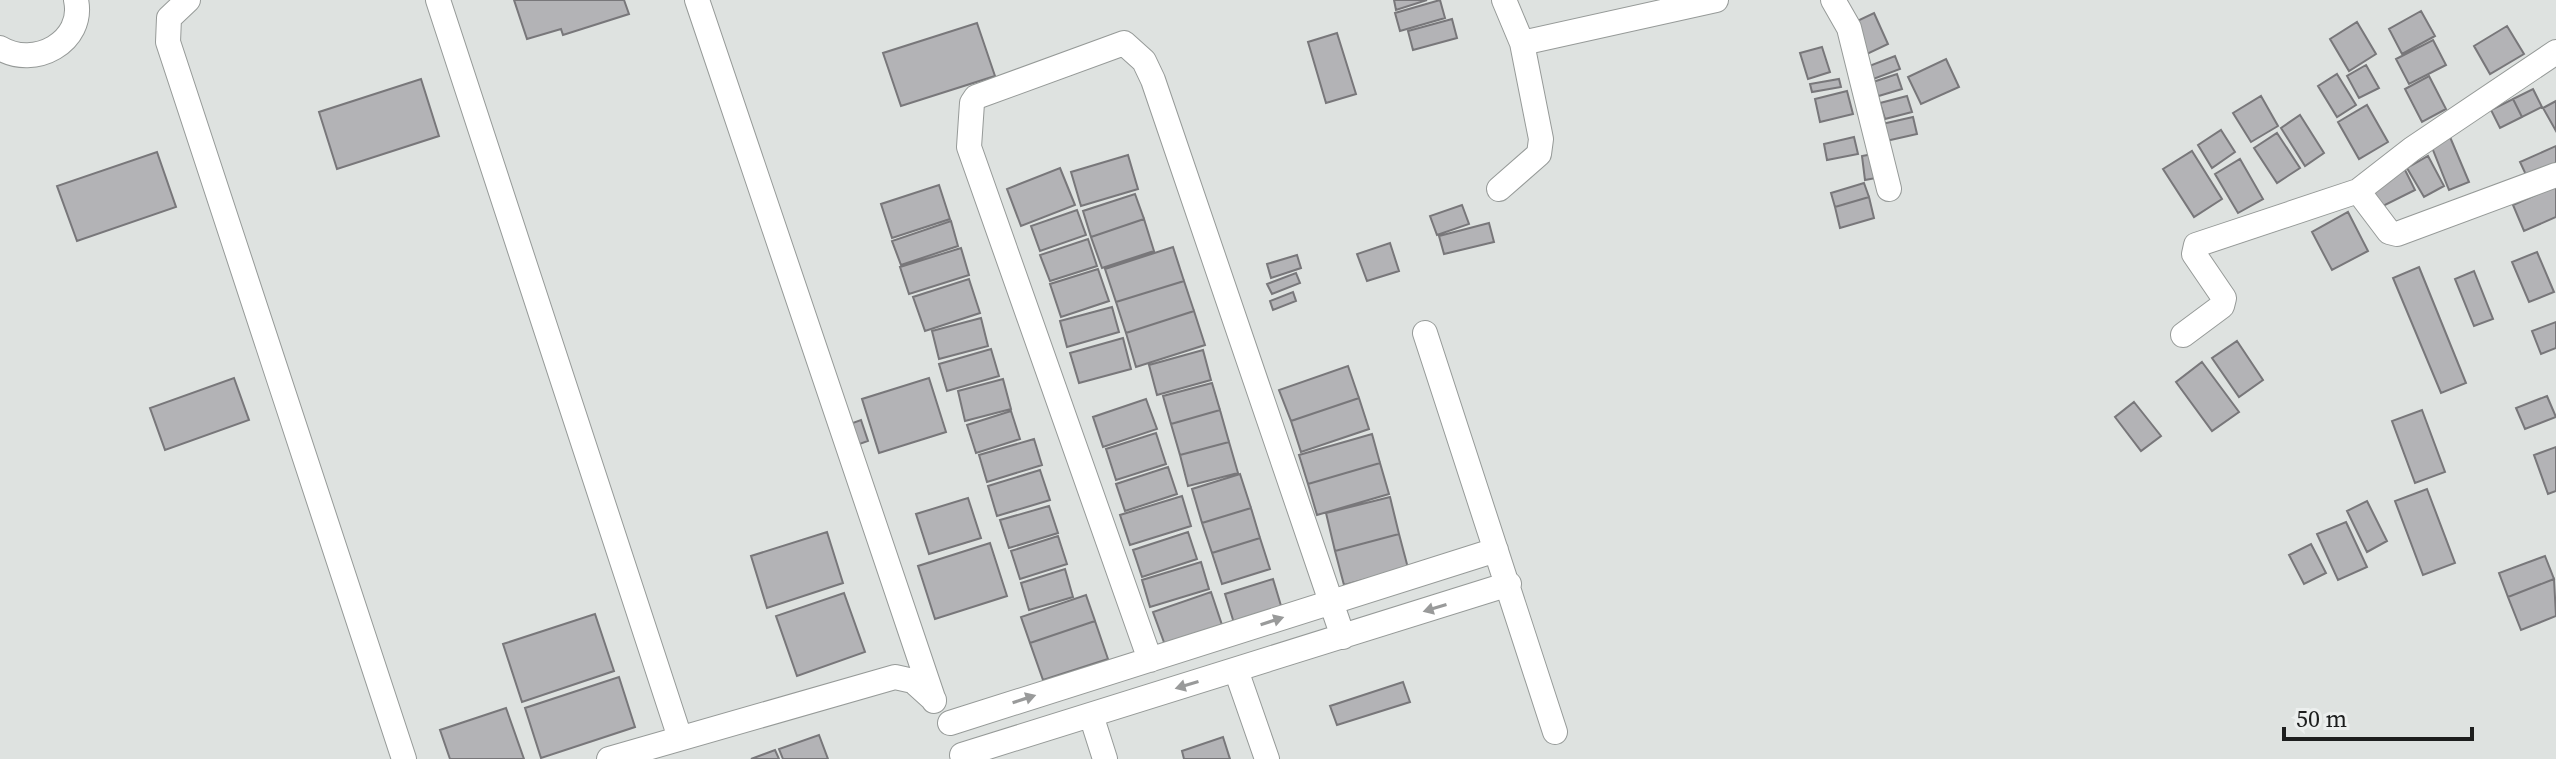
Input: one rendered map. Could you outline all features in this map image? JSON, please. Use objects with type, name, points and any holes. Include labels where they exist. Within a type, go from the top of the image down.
[{"type":"street","points":[[0,48],[23,57],[54,49],[74,24],[76,0]]},
{"type":"street","points":[[188,0],[169,18],[168,42],[404,759]]},
{"type":"street","points":[[438,0],[680,738]]},
{"type":"street","points":[[697,0],[934,701]]},
{"type":"street","points":[[1499,189],[1539,154],[1541,139],[1522,43],[1504,0]]},
{"type":"street","points":[[1522,43],[1716,0]]},
{"type":"street","points":[[1833,0],[1849,28],[1889,189]]},
{"type":"street","points":[[1150,660],[969,147],[972,103],[976,97],[1124,43],[1144,61],[1153,80],[1343,637]]},
{"type":"street","points":[[2183,335],[2222,306],[2224,298],[2194,254],[2196,245],[2358,191],[2425,140],[2556,52]]},
{"type":"street","points":[[2358,191],[2389,232],[2397,234],[2556,175]]},
{"type":"street","points":[[1425,333],[1555,732]]},
{"type":"street","points":[[950,723],[1496,550]]},
{"type":"street","points":[[609,759],[895,677],[913,681],[934,701],[950,723],[962,757],[1509,584]]},
{"type":"street","points":[[1236,670],[1267,759]]},
{"type":"street","points":[[1091,715],[1105,759]]},
{"type":"building","points":[[514,0],[624,0],[629,14],[563,35],[561,29],[527,39]]},
{"type":"building","points":[[1394,0],[1427,0],[1396,10]]},
{"type":"building","points":[[1440,0],[1445,18],[1400,31],[1395,13]]},
{"type":"building","points":[[2421,11],[2435,36],[2402,54],[2389,29]]},
{"type":"building","points":[[1874,13],[1888,44],[1867,54],[1853,23]]},
{"type":"building","points":[[1452,19],[1457,38],[1413,50],[1408,31]]},
{"type":"building","points":[[2357,22],[2376,54],[2349,71],[2330,39]]},
{"type":"building","points":[[977,23],[995,76],[901,106],[883,53]]},
{"type":"building","points":[[2507,26],[2524,54],[2490,74],[2474,46]]},
{"type":"building","points":[[1337,33],[1356,94],[1326,103],[1308,42]]},
{"type":"building","points":[[2433,40],[2446,65],[2409,84],[2396,59]]},
{"type":"building","points":[[1822,47],[1830,72],[1808,79],[1800,53]]},
{"type":"building","points":[[1895,56],[1900,69],[1868,81],[1864,68]]},
{"type":"building","points":[[1946,59],[1959,87],[1921,104],[1908,77]]},
{"type":"building","points":[[2366,65],[2379,88],[2359,98],[2347,76]]},
{"type":"building","points":[[1897,74],[1902,89],[1872,98],[1867,84]]},
{"type":"building","points":[[2337,74],[2356,105],[2337,117],[2318,86]]},
{"type":"building","points":[[2429,76],[2446,109],[2422,122],[2405,89]]},
{"type":"building","points":[[421,79],[439,136],[337,169],[319,112]]},
{"type":"building","points":[[1839,79],[1841,87],[1812,92],[1810,84]]},
{"type":"building","points":[[2533,89],[2542,107],[2522,117],[2513,99]]},
{"type":"building","points":[[1847,91],[1853,114],[1820,122],[1815,99]]},
{"type":"building","points":[[1907,96],[1912,112],[1885,119],[1880,103]]},
{"type":"building","points":[[2261,96],[2278,126],[2251,142],[2233,113]]},
{"type":"building","points":[[2513,99],[2522,117],[2500,128],[2491,110]]},
{"type":"building","points":[[2556,101],[2556,131],[2543,108]]},
{"type":"building","points":[[2367,105],[2388,142],[2359,159],[2338,122]]},
{"type":"building","points":[[2300,115],[2324,153],[2305,166],[2281,128]]},
{"type":"building","points":[[1913,117],[1917,134],[1886,141],[1882,124]]},
{"type":"building","points":[[2221,130],[2235,152],[2212,168],[2198,145]]},
{"type":"building","points":[[2277,133],[2300,168],[2277,183],[2254,148]]},
{"type":"building","points":[[1854,137],[1858,154],[1827,160],[1824,144]]},
{"type":"building","points":[[2450,137],[2469,182],[2449,190],[2431,145]]},
{"type":"building","points":[[2556,146],[2556,164],[2527,177],[2520,162]]},
{"type":"building","points":[[2192,151],[2222,199],[2194,217],[2163,169]]},
{"type":"building","points":[[157,152],[176,207],[77,241],[57,186]]},
{"type":"building","points":[[1873,154],[1876,178],[1865,180],[1862,156]]},
{"type":"building","points":[[1128,155],[1138,189],[1081,206],[1071,172]]},
{"type":"building","points":[[2428,156],[2444,186],[2424,197],[2407,168]]},
{"type":"building","points":[[2240,159],[2263,199],[2238,213],[2215,174]]},
{"type":"building","points":[[1060,168],[1075,205],[1021,226],[1007,189]]},
{"type":"building","points":[[2404,168],[2415,190],[2379,208],[2368,187]]},
{"type":"building","points":[[1864,183],[1869,197],[1835,207],[1831,193]]},
{"type":"building","points":[[939,185],[950,219],[892,238],[881,204]]},
{"type":"building","points":[[2556,186],[2556,217],[2524,231],[2513,205]]},
{"type":"building","points":[[1135,194],[1144,219],[1091,237],[1083,211]]},
{"type":"building","points":[[1869,197],[1874,218],[1840,228],[1835,207]]},
{"type":"building","points":[[1462,205],[1469,224],[1437,235],[1430,216]]},
{"type":"building","points":[[1077,210],[1086,235],[1040,251],[1031,226]]},
{"type":"building","points":[[2348,212],[2368,251],[2332,270],[2312,232]]},
{"type":"building","points":[[1144,219],[1154,251],[1102,268],[1091,237]]},
{"type":"building","points":[[951,221],[958,246],[901,265],[892,241]]},
{"type":"building","points":[[1489,223],[1494,242],[1444,254],[1439,236]]},
{"type":"building","points":[[1088,239],[1097,266],[1050,281],[1040,255]]},
{"type":"building","points":[[1390,243],[1399,271],[1367,281],[1357,254]]},
{"type":"building","points":[[1173,247],[1184,281],[1116,302],[1105,269]]},
{"type":"building","points":[[961,248],[969,275],[909,294],[900,267]]},
{"type":"building","points":[[2537,252],[2554,292],[2529,302],[2512,262]]},
{"type":"building","points":[[1297,255],[1301,268],[1271,278],[1267,264]]},
{"type":"building","points":[[2419,267],[2466,383],[2441,393],[2393,278]]},
{"type":"building","points":[[1098,269],[1109,301],[1061,317],[1050,284]]},
{"type":"building","points":[[2474,271],[2493,319],[2474,326],[2455,279]]},
{"type":"building","points":[[1296,273],[1300,283],[1272,294],[1267,284]]},
{"type":"building","points":[[969,279],[980,313],[925,331],[913,297]]},
{"type":"building","points":[[1184,281],[1194,311],[1126,333],[1116,302]]},
{"type":"building","points":[[1293,292],[1296,301],[1273,310],[1270,301]]},
{"type":"building","points":[[1112,307],[1119,332],[1067,347],[1060,321]]},
{"type":"building","points":[[1194,311],[1205,345],[1136,367],[1126,333]]},
{"type":"building","points":[[981,318],[988,346],[939,359],[932,331]]},
{"type":"building","points":[[2556,322],[2556,348],[2541,354],[2532,331]]},
{"type":"building","points":[[1123,338],[1131,369],[1079,383],[1070,353]]},
{"type":"building","points":[[2237,341],[2263,380],[2239,397],[2212,358]]},
{"type":"building","points":[[991,349],[999,376],[947,391],[939,364]]},
{"type":"building","points":[[1203,350],[1211,380],[1157,395],[1149,365]]},
{"type":"building","points":[[2202,362],[2239,412],[2212,431],[2176,382]]},
{"type":"building","points":[[1348,366],[1359,398],[1291,421],[1279,390]]},
{"type":"building","points":[[234,378],[249,420],[165,450],[150,408]]},
{"type":"building","points":[[929,378],[946,432],[879,453],[862,399]]},
{"type":"building","points":[[1003,379],[1011,409],[965,421],[958,391]]},
{"type":"building","points":[[1212,383],[1220,410],[1171,424],[1163,396]]},
{"type":"building","points":[[2547,396],[2556,417],[2525,429],[2516,408]]},
{"type":"building","points":[[1359,398],[1369,429],[1301,452],[1291,421]]},
{"type":"building","points":[[1146,399],[1157,429],[1103,447],[1093,417]]},
{"type":"building","points":[[2134,402],[2161,436],[2141,451],[2115,417]]},
{"type":"building","points":[[1220,410],[1229,442],[1180,455],[1171,424]]},
{"type":"building","points":[[2422,410],[2445,472],[2415,483],[2392,421]]},
{"type":"building","points":[[1011,411],[1020,439],[976,453],[967,425]]},
{"type":"building","points":[[861,420],[868,441],[854,446],[847,425]]},
{"type":"building","points":[[1156,433],[1166,464],[1116,480],[1106,449]]},
{"type":"building","points":[[1372,434],[1380,463],[1308,484],[1299,455]]},
{"type":"building","points":[[1034,439],[1042,465],[987,482],[979,455]]},
{"type":"building","points":[[1229,442],[1238,473],[1188,486],[1180,455]]},
{"type":"building","points":[[2556,447],[2556,491],[2548,494],[2534,455]]},
{"type":"building","points":[[1380,463],[1389,494],[1317,515],[1308,484]]},
{"type":"building","points":[[1168,467],[1177,494],[1125,511],[1116,484]]},
{"type":"building","points":[[1040,470],[1050,500],[997,516],[988,486]]},
{"type":"building","points":[[1240,474],[1251,508],[1202,523],[1192,489]]},
{"type":"building","points":[[2427,489],[2455,563],[2423,575],[2395,501]]},
{"type":"building","points":[[1182,496],[1191,526],[1130,545],[1120,515]]},
{"type":"building","points":[[1390,497],[1399,534],[1335,551],[1326,513]]},
{"type":"building","points":[[968,498],[981,538],[929,554],[916,514]]},
{"type":"building","points":[[2367,501],[2387,541],[2367,552],[2347,511]]},
{"type":"building","points":[[1049,506],[1058,533],[1009,548],[1000,520]]},
{"type":"building","points":[[1251,508],[1260,538],[1212,553],[1202,523]]},
{"type":"building","points":[[2346,522],[2367,567],[2338,580],[2317,534]]},
{"type":"building","points":[[827,532],[843,583],[767,608],[751,556]]},
{"type":"building","points":[[1188,532],[1197,559],[1142,577],[1133,550]]},
{"type":"building","points":[[1399,534],[1408,568],[1344,585],[1335,551]]},
{"type":"building","points":[[1058,536],[1067,564],[1020,579],[1011,551]]},
{"type":"building","points":[[1260,538],[1270,569],[1222,584],[1212,553]]},
{"type":"building","points":[[990,543],[1007,596],[935,619],[918,566]]},
{"type":"building","points":[[2311,544],[2326,573],[2304,584],[2289,555]]},
{"type":"building","points":[[2545,556],[2554,579],[2508,597],[2499,573]]},
{"type":"building","points":[[1201,562],[1209,589],[1150,607],[1142,580]]},
{"type":"building","points":[[1065,569],[1073,597],[1029,610],[1021,583]]},
{"type":"building","points":[[1273,579],[1282,609],[1234,623],[1225,594]]},
{"type":"building","points":[[2554,579],[2556,616],[2521,630],[2508,597]]},
{"type":"building","points":[[1211,592],[1222,625],[1165,645],[1153,612]]},
{"type":"building","points":[[844,593],[865,652],[797,676],[776,616]]},
{"type":"building","points":[[1086,595],[1095,621],[1030,643],[1021,617]]},
{"type":"building","points":[[595,614],[614,671],[522,702],[503,644]]},
{"type":"building","points":[[1095,621],[1108,659],[1043,680],[1030,643]]},
{"type":"building","points":[[619,677],[635,727],[541,758],[525,708]]},
{"type":"building","points":[[1403,682],[1410,702],[1337,725],[1330,706]]},
{"type":"building","points":[[506,708],[524,759],[450,759],[440,730]]},
{"type":"building","points":[[819,735],[828,759],[783,759],[779,749]]},
{"type":"building","points":[[1223,737],[1230,759],[1184,759],[1182,751]]},
{"type":"building","points":[[775,750],[779,759],[751,759]]}]
